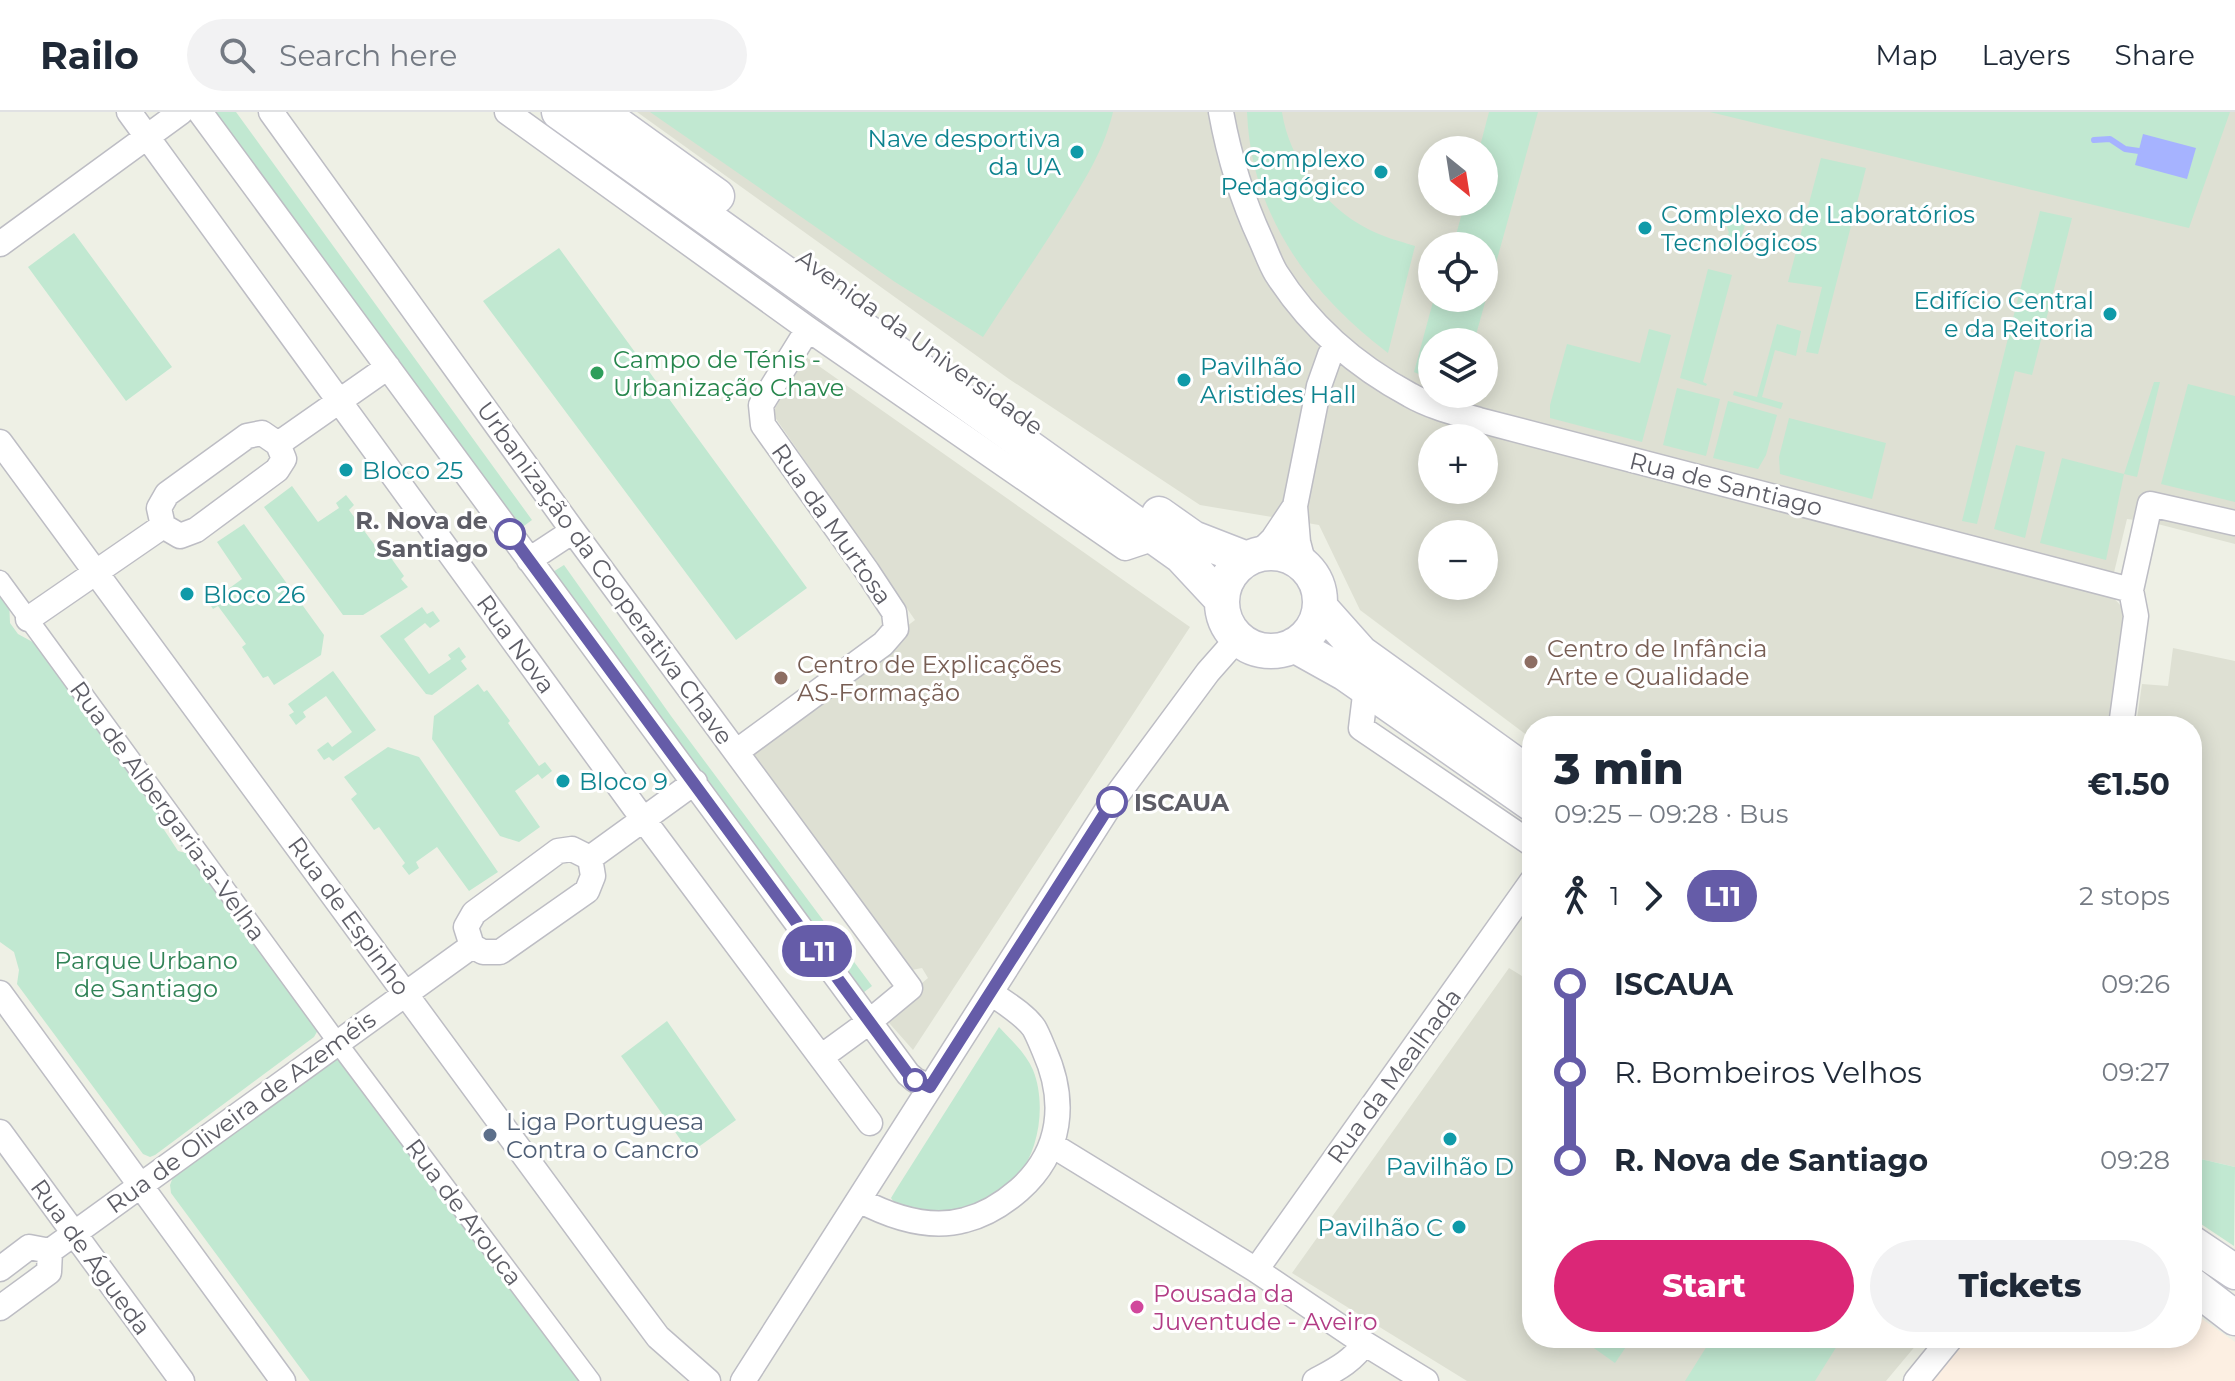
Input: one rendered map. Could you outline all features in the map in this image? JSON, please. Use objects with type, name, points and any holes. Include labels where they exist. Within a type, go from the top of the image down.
[{"type":"main road","name":"Avenida da Universidade","points":[[559,112],[1181,556],[1222,600]]},
{"type":"main road","name":"Avenida da Universidade","points":[[600,112],[1193,538],[1252,557]]},
{"type":"main road","points":[[1282,554],[1304,565],[1314,577],[1320,607],[1316,622],[1307,636],[1280,650],[1265,651],[1238,638],[1223,614],[1222,600],[1234,570],[1252,557],[1282,554]]},
{"type":"main road","points":[[1320,607],[1361,653],[1522,769]]},
{"type":"main road","points":[[1294,645],[1366,687],[1522,797]]},
{"type":"main road","points":[[2202,1250],[2235,1272]]},
{"type":"main road","points":[[2202,1293],[2235,1318]]},
{"type":"street","name":"Rua Nova","points":[[129,112],[643,819],[870,1123]]},
{"type":"street","points":[[0,244],[181,112]]},
{"type":"street","points":[[200,112],[869,1022],[908,1074],[930,1087]]},
{"type":"street","name":"Urbanização da Cooperativa Chave","points":[[271,112],[573,531],[910,988],[869,1022]]},
{"type":"street","name":"Avenida da Universidade","points":[[507,112],[808,329],[1125,548],[1155,538]]},
{"type":"street","name":"Rua de Santiago","points":[[1221,112],[1229,152],[1248,213],[1275,272],[1336,344],[1353,359],[1412,396],[1444,409],[2131,590]]},
{"type":"street","name":"Rua da Murtosa","points":[[736,752],[883,644],[896,629],[894,612],[763,425],[761,405],[808,329]]},
{"type":"street","points":[[1304,565],[1298,542],[1295,506],[1319,386],[1336,344]]},
{"type":"street","points":[[278,444],[388,367]]},
{"type":"street","points":[[262,433],[278,444],[284,459],[277,470],[196,530],[180,536],[163,526],[159,508],[167,494],[247,436],[262,433]]},
{"type":"street","name":"Rua de Espinho","points":[[0,442],[658,1337],[708,1381]]},
{"type":"street","points":[[2122,716],[2136,616],[2131,590],[2150,504],[2235,523]]},
{"type":"street","points":[[1252,557],[1273,539],[1295,506]]},
{"type":"street","points":[[28,619],[163,526]]},
{"type":"street","points":[[529,560],[573,531]]},
{"type":"street","name":"Rua de Albergaria-a-Velha","points":[[0,580],[337,1042]]},
{"type":"street","points":[[743,1381],[1114,799],[1208,672],[1238,638]]},
{"type":"street","points":[[1366,687],[1361,728],[1522,837]]},
{"type":"street","points":[[590,858],[695,782]]},
{"type":"street","points":[[572,849],[590,858],[593,876],[587,891],[500,952],[483,952],[472,946],[466,927],[474,913],[486,904],[558,851],[572,849]]},
{"type":"street","name":"Rua da Mealhada","points":[[1256,1270],[1522,895]]},
{"type":"street","name":"Rua de Oliveira de Azeméis","points":[[0,1269],[29,1247],[50,1251],[472,946]]},
{"type":"street","points":[[0,993],[283,1381]]},
{"type":"street","points":[[859,1200],[882,1212],[909,1220],[939,1224],[965,1221],[1008,1200],[1040,1167],[1052,1145],[1058,1116],[1051,1067],[1033,1027],[991,993]]},
{"type":"street","points":[[821,1057],[869,1022]]},
{"type":"street","name":"Rua de Arouca","points":[[337,1042],[591,1381]]},
{"type":"street","name":"Rua de Águeda","points":[[0,1132],[182,1381]]},
{"type":"street","points":[[1052,1145],[1256,1270],[1426,1381]]},
{"type":"street","name":"Rua de Oliveira de Azeméis","points":[[0,1308],[49,1272],[50,1251]]},
{"type":"street","points":[[1315,1381],[1339,1368],[1360,1351],[1364,1343]]},
{"type":"street","points":[[1916,1381],[1943,1348]]},
{"type":"shaded area","points":[[637,112],[2235,112],[2235,544],[2127,519],[2109,593],[2123,608],[2127,630],[2114,716],[1522,716],[1522,732],[1360,610],[1319,525],[1200,505],[1009,379]]},
{"type":"shaded area","points":[[806,357],[1190,627],[913,1050],[883,1016],[928,978],[922,968],[912,970],[748,747],[915,620],[772,413]]},
{"type":"shaded area","points":[[2173,648],[2235,661],[2235,1167],[2202,1159],[2202,716],[2137,716],[2142,684],[2168,686]]},
{"type":"shaded area","points":[[1509,968],[1522,976],[1522,1348],[1914,1348],[1886,1381],[1467,1381],[1292,1273]]},
{"type":"shaded area","points":[[2202,1319],[2235,1342],[2235,1381],[1930,1381],[1957,1348],[2202,1348]]},
{"type":"green space","points":[[214,112],[236,112],[532,520],[517,531]]},
{"type":"green space","points":[[650,112],[1113,112],[1105,139],[1087,176],[983,337],[895,282]]},
{"type":"green space","points":[[1247,112],[1282,112],[1292,147],[1324,195],[1352,220],[1368,229],[1415,246],[1388,353],[1333,305],[1289,249],[1260,185],[1251,149]]},
{"type":"green space","points":[[1489,112],[1538,112],[1498,256],[1498,232],[1457,232],[1461,216],[1498,216],[1498,136],[1483,136]]},
{"type":"green space","points":[[1710,112],[2230,112],[2189,228]]},
{"type":"green space","points":[[1821,158],[1866,168],[1818,354],[1806,352],[1822,287],[1788,282]]},
{"type":"green space","points":[[1732,205],[1749,210],[1737,253],[1722,249],[1723,239],[1729,233],[1727,227]]},
{"type":"green space","points":[[2040,211],[2072,218],[2032,375],[2015,371],[1977,524],[1962,521]]},
{"type":"green space","points":[[74,233],[172,367],[126,401],[28,267]]},
{"type":"green space","points":[[559,248],[807,588],[736,640],[483,301]]},
{"type":"green space","points":[[1708,269],[1732,275],[1703,382],[1706,386],[1680,378]]},
{"type":"green space","points":[[1430,312],[1482,312],[1478,328],[1426,328]]},
{"type":"green space","points":[[1777,324],[1801,331],[1796,356],[1775,350],[1762,397],[1783,403],[1781,409],[1733,395],[1734,391],[1757,397]]},
{"type":"green space","points":[[1649,329],[1671,335],[1642,442],[1550,418],[1550,405],[1567,344],[1640,363]]},
{"type":"green space","points":[[2154,382],[2160,382],[2137,477],[2124,474]]},
{"type":"green space","points":[[2188,384],[2235,396],[2235,502],[2161,484]]},
{"type":"green space","points":[[1677,388],[1720,399],[1706,456],[1663,445]]},
{"type":"green space","points":[[1728,401],[1777,415],[1766,455],[1758,469],[1713,458]]},
{"type":"green space","points":[[1789,418],[1886,443],[1872,499],[1780,474],[1779,457]]},
{"type":"green space","points":[[2016,445],[2045,452],[2025,538],[1994,529]]},
{"type":"green space","points":[[2062,458],[2124,474],[2106,560],[2040,543]]},
{"type":"green space","points":[[292,486],[318,522],[339,508],[336,503],[346,495],[354,505],[349,510],[376,547],[381,544],[404,576],[401,579],[408,587],[363,615],[343,615],[264,507]]},
{"type":"green space","points":[[244,524],[324,635],[321,655],[274,685],[268,676],[263,678],[242,647],[246,644],[218,606],[213,609],[206,598],[216,591],[220,595],[242,579],[217,542]]},
{"type":"green space","points":[[564,565],[671,716],[872,986],[859,996],[548,575]]},
{"type":"green space","name":"Parque Urbano de Santiago","points":[[0,587],[9,599],[10,623],[18,634],[40,646],[162,809],[159,822],[178,851],[194,855],[318,1030],[314,1037],[150,1157],[143,1154],[17,984],[19,970],[14,952],[0,942]]},
{"type":"green space","points":[[422,607],[427,614],[433,611],[440,621],[430,628],[425,623],[404,639],[429,674],[451,659],[448,655],[459,647],[466,657],[461,661],[467,669],[432,695],[426,694],[380,636]]},
{"type":"green space","points":[[333,671],[376,730],[333,761],[329,757],[324,760],[317,750],[328,742],[332,747],[352,732],[326,696],[303,712],[306,717],[296,725],[289,715],[294,712],[288,704]]},
{"type":"green space","points":[[478,684],[484,692],[487,690],[539,766],[545,762],[552,771],[542,779],[538,774],[515,791],[540,827],[519,842],[500,836],[432,739],[434,716]]},
{"type":"green space","points":[[388,747],[419,757],[498,872],[469,891],[437,847],[416,862],[419,868],[409,875],[402,866],[405,863],[379,827],[374,830],[351,799],[357,794],[344,777]]},
{"type":"green space","points":[[667,1021],[736,1120],[690,1153],[621,1056]]},
{"type":"green space","points":[[999,1027],[1026,1058],[1037,1083],[1039,1125],[1025,1165],[1009,1186],[972,1206],[930,1212],[899,1205],[891,1198]]},
{"type":"green space","points":[[340,1058],[581,1381],[310,1381],[171,1193],[170,1185],[173,1177],[330,1060]]},
{"type":"green space","points":[[2202,1159],[2235,1167],[2234,1246],[2202,1225]]},
{"type":"green space","points":[[1594,1348],[1625,1348],[1615,1363]]},
{"type":"green space","points":[[1706,1348],[1836,1348],[1815,1381],[1685,1381]]},
{"type":"water","points":[[2143,134],[2196,148],[2187,179],[2135,165]]},
{"type":"waterway","points":[[2094,140],[2110,139],[2125,149],[2139,151]]},
{"type":"bus line","name":"L11","points":[[510,534],[908,1074],[930,1087],[1112,802]]},
{"type":"place","name":"Nave desportiva da UA","points":[[1077,152]]},
{"type":"place","name":"Complexo Pedagógico","points":[[1381,172]]},
{"type":"place","name":"Complexo de Laboratórios Tecnológicos","points":[[1645,228]]},
{"type":"place","name":"Edifício Central e da Reitoria","points":[[2110,314]]},
{"type":"place","name":"Campo de Ténis - Urbanização Chave","points":[[597,373]]},
{"type":"place","name":"Pavilhão Aristides Hall","points":[[1184,380]]},
{"type":"place","name":"Bloco 25","points":[[346,470]]},
{"type":"place","name":"R. Nova de Santiago","points":[[510,534]]},
{"type":"place","name":"Bloco 26","points":[[187,594]]},
{"type":"place","name":"Centro de Infância Arte e Qualidade","points":[[1531,662]]},
{"type":"place","name":"Centro de Explicações AS-Formação","points":[[781,678]]},
{"type":"place","name":"Bloco 9","points":[[563,781]]},
{"type":"place","name":"ISCAUA","points":[[1112,802]]},
{"type":"place","name":"Liga Portuguesa Contra o Cancro","points":[[490,1135]]},
{"type":"place","name":"Pavilhão D","points":[[1450,1139]]},
{"type":"place","name":"Pavilhão C","points":[[1459,1227]]},
{"type":"place","name":"Pousada da Juventude - Aveiro","points":[[1137,1307]]}]
